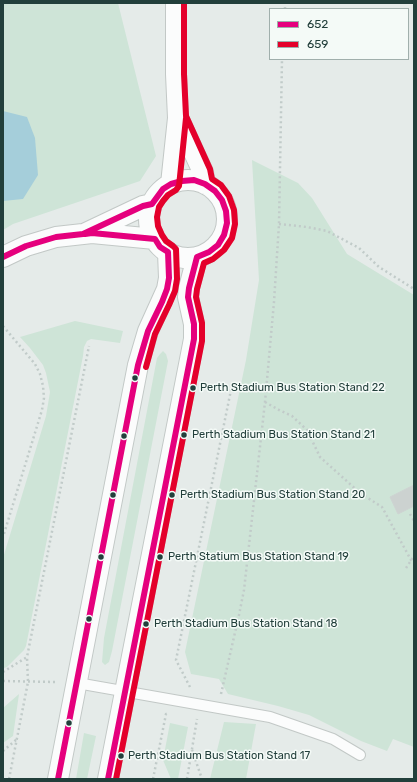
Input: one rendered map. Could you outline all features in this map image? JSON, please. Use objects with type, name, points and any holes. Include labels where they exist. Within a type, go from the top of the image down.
[{"type":"street","points":[[171,184],[178,118],[176,74],[176,3]]},
{"type":"street","points":[[178,118],[203,172],[204,184]]},
{"type":"street","points":[[3,257],[26,246],[56,237],[92,233],[161,246],[178,257],[197,257],[209,252],[218,245],[224,234],[227,223],[226,211],[222,200],[215,190],[194,180],[171,184],[163,189],[152,204],[149,216],[150,228],[161,246],[169,278],[167,289],[148,331],[138,365],[58,779]]},
{"type":"street","points":[[83,234],[143,206],[152,204]]},
{"type":"street","points":[[108,779],[194,339],[194,324],[188,297],[197,257]]},
{"type":"lane","points":[[77,683],[270,717],[333,739],[360,755]]},
{"type":"path","points":[[217,708],[244,590],[265,402],[279,224],[282,60]]},
{"type":"path","points":[[279,224],[327,231],[359,248],[379,267],[414,289]]},
{"type":"path","points":[[3,326],[35,364],[40,374],[44,398],[42,410],[3,537]]},
{"type":"path","points":[[9,779],[28,682],[26,657],[89,346]]},
{"type":"path","points":[[187,779],[200,704],[176,660],[232,385]]},
{"type":"path","points":[[265,402],[292,416],[306,430],[320,458],[360,493],[382,507],[414,563]]},
{"type":"path","points":[[410,514],[414,521]]},
{"type":"path","points":[[406,568],[414,556]]},
{"type":"path","points":[[3,672],[26,657]]},
{"type":"path","points":[[3,681],[77,683]]},
{"type":"path","points":[[153,779],[166,714],[174,715]]},
{"type":"path","points":[[189,719],[204,722]]},
{"type":"path","points":[[3,751],[17,740]]},
{"type":"path","points":[[192,750],[202,779]]},
{"type":"green space","points":[[3,3],[118,3],[156,156],[140,181],[13,224],[3,230]]},
{"type":"green space","points":[[252,160],[298,183],[312,198],[347,254],[414,295],[414,747],[393,739],[387,751],[361,741],[309,715],[228,694],[219,679],[191,674],[185,652],[246,360],[259,280]]},
{"type":"green space","points":[[75,321],[123,331],[120,343],[91,339],[87,341],[84,347],[26,646],[24,650],[7,667],[3,668],[3,558],[46,416],[50,392],[43,365],[20,337]]},
{"type":"green space","points":[[163,351],[166,354],[168,361],[112,651],[109,662],[105,665],[102,662],[104,638],[157,358]]},
{"type":"green space","points":[[19,694],[13,736],[3,743],[3,708]]},
{"type":"green space","points":[[224,722],[256,724],[246,779],[210,779]]},
{"type":"green space","points":[[170,723],[188,727],[178,779],[171,779],[163,760]]},
{"type":"green space","points":[[84,733],[96,736],[87,779],[76,779]]},
{"type":"water","points":[[3,111],[27,117],[35,138],[38,175],[23,199],[3,201]]},
{"type":"building","points":[[414,485],[414,506],[398,514],[390,497]]},
{"type":"transit line","name":"659","points":[[116,779],[202,341],[202,323],[196,297],[197,289],[204,263],[213,259],[224,250],[232,238],[235,224],[234,210],[229,196],[221,185],[212,179],[210,169],[186,116],[184,74],[184,3]]},
{"type":"transit line","name":"659","points":[[146,367],[155,334],[175,291],[177,279],[176,249],[166,241],[162,235],[158,226],[157,217],[159,207],[163,201],[179,186],[186,118]]},
{"type":"transit line","name":"652","points":[[3,257],[26,246],[56,237],[83,234],[143,206],[152,204],[163,189],[171,184],[182,181],[194,180],[205,184],[215,191],[222,200],[226,211],[227,223],[224,235],[218,245],[209,252],[197,257],[189,288],[188,297],[194,324],[194,339],[108,779]]},
{"type":"transit line","name":"652","points":[[58,779],[138,365],[148,331],[162,302],[169,278],[168,252],[160,247],[155,239],[92,233],[85,234]]},
{"type":"place","name":"Perth Stadium Bus Station Stand 22","points":[[193,388]]},
{"type":"place","name":"Perth Stadium Bus Station Stand 21","points":[[184,435]]},
{"type":"place","name":"Perth Stadium Bus Station Stand 20","points":[[172,495]]},
{"type":"place","name":"Perth Statium Bus Station Stand 19","points":[[160,557]]},
{"type":"place","name":"Perth Stadium Bus Station Stand 18","points":[[146,624]]},
{"type":"place","name":"Perth Stadium Bus Station Stand 17","points":[[121,756]]}]
